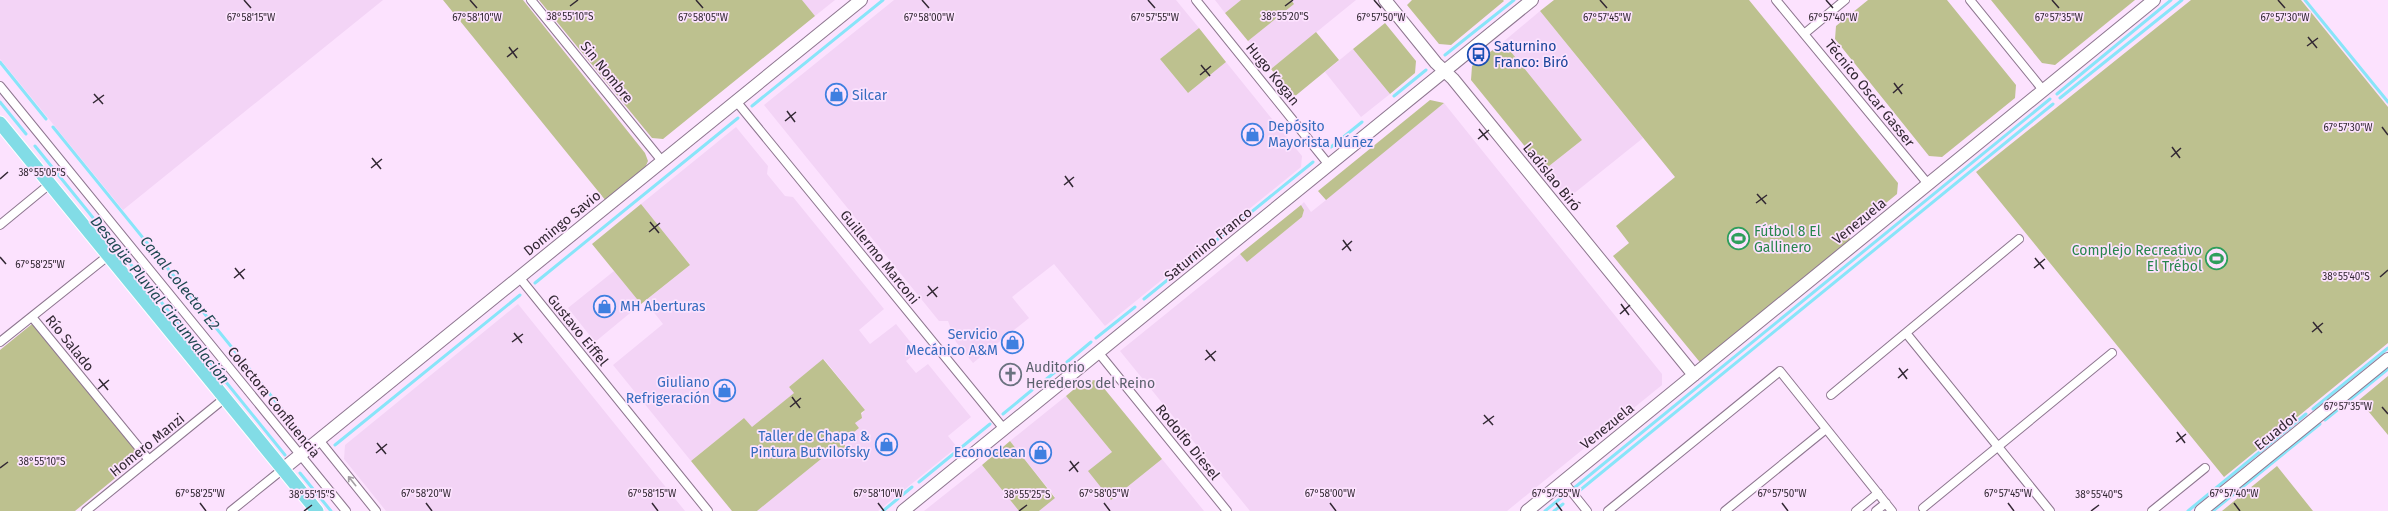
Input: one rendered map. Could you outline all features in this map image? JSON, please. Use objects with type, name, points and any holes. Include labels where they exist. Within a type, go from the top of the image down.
[{"type":"main road","points":[[0,123],[51,183],[317,511]]},
{"type":"street","name":"Sin Nombre","points":[[531,0],[662,161]]},
{"type":"street","name":"Domingo Savio","points":[[283,469],[861,0]]},
{"type":"street","name":"Hugo Kogan","points":[[1196,0],[1329,165]]},
{"type":"street","name":"Ladislao Biró","points":[[1385,0],[1694,375]]},
{"type":"street","name":"Saturnino Franco","points":[[903,511],[1532,0]]},
{"type":"street","name":"Técnico Oscar Gasser","points":[[1776,0],[1928,184]]},
{"type":"street","points":[[1804,34],[1845,0]]},
{"type":"street","points":[[1970,0],[2043,90]]},
{"type":"street","name":"Venezuela","points":[[1526,511],[2154,0]]},
{"type":"street","name":"Colectora Confluencia","points":[[0,86],[346,511]]},
{"type":"street","name":"Guillermo Marconi","points":[[736,101],[1004,429]]},
{"type":"street","points":[[0,224],[51,183]]},
{"type":"street","points":[[1831,395],[2019,239]]},
{"type":"street","points":[[0,342],[109,255]]},
{"type":"street","name":"Gustavo Eiffel","points":[[519,277],[708,511]]},
{"type":"street","name":"Río Salado","points":[[32,317],[149,460]]},
{"type":"street","points":[[1906,333],[2050,511]]},
{"type":"street","name":"Rodolfo Diesel","points":[[1098,352],[1227,511]]},
{"type":"street","points":[[1923,508],[2112,354]]},
{"type":"street","name":"Ecuador","points":[[2201,511],[2388,359]]},
{"type":"street","points":[[1608,511],[1780,371],[1892,511]]},
{"type":"street","name":"Homero Manzi","points":[[86,511],[225,398]]},
{"type":"street","points":[[1726,511],[1826,429]]},
{"type":"street","points":[[318,440],[376,511]]},
{"type":"street","points":[[2152,511],[2205,468]]},
{"type":"street","points":[[231,511],[283,469]]},
{"type":"street","points":[[1563,481],[1587,511]]},
{"type":"street","points":[[1856,511],[1878,493]]},
{"type":"street","points":[[1876,511],[1886,503]]},
{"type":"shaded area","points":[[0,0],[383,0],[123,210],[0,59]]},
{"type":"shaded area","points":[[802,0],[835,0],[815,16]]},
{"type":"shaded area","points":[[894,0],[1176,0],[1199,28],[1160,59],[1188,93],[1226,62],[1302,156],[1301,167],[1105,326],[1054,264],[1012,297],[1029,318],[973,363],[956,342],[948,321],[939,321],[764,105]]},
{"type":"shaded area","points":[[1215,0],[1241,0],[1225,13]]},
{"type":"shaded area","points":[[1291,0],[1356,0],[1271,69],[1248,41],[1293,4]]},
{"type":"shaded area","points":[[1540,11],[1643,138],[1567,199],[1544,170],[1582,140],[1503,42]]},
{"type":"shaded area","points":[[1353,49],[1390,94],[1361,117],[1325,72]]},
{"type":"shaded area","points":[[1444,103],[1662,374],[1662,385],[1507,511],[1250,511],[1120,351],[1240,254],[1247,262],[1302,217],[1304,210],[1301,205],[1304,202],[1311,212],[1326,200],[1326,196]]},
{"type":"shaded area","points":[[736,127],[768,166],[767,174],[785,196],[793,197],[884,309],[859,330],[870,344],[896,324],[916,349],[909,354],[911,357],[906,361],[916,373],[928,364],[971,417],[948,436],[957,447],[878,511],[757,511],[859,428],[855,423],[865,410],[824,359],[789,387],[794,393],[752,428],[744,418],[691,461],[613,365],[663,324],[645,301],[690,265],[641,204]]},
{"type":"shaded area","name":"MH Aberturas","points":[[614,271],[641,304],[595,342],[568,308]]},
{"type":"shaded area","points":[[518,304],[685,511],[386,511],[344,459],[345,445]]},
{"type":"shaded area","points":[[1066,396],[1112,452],[1111,500],[1162,459],[1204,511],[1039,511],[1055,497],[1010,441]]},
{"type":"shaded area","points":[[982,465],[1019,511],[924,511]]},
{"type":"green space","points":[[443,0],[523,0],[645,153],[648,161],[644,170],[606,201]]},
{"type":"green space","points":[[539,0],[802,0],[815,16],[663,139],[652,138]]},
{"type":"green space","points":[[1241,0],[1291,0],[1294,4],[1248,41],[1225,13]]},
{"type":"green space","points":[[1412,0],[1504,1],[1451,45],[1439,44],[1407,5]]},
{"type":"green space","points":[[1554,0],[1749,0],[1898,183],[1897,194],[1847,235],[1854,243],[1703,366],[1613,256],[1629,243],[1616,226],[1675,177],[1540,11]]},
{"type":"green space","points":[[1868,0],[1947,0],[2016,85],[2015,98],[1942,157],[1929,156],[1835,39],[1836,26]]},
{"type":"green space","points":[[1991,0],[2135,0],[2055,65],[2042,63]]},
{"type":"green space","name":"Complejo Recreativo El Trébol","points":[[2191,0],[2301,0],[2388,107],[2388,343],[2224,477],[1976,172]]},
{"type":"green space","points":[[1385,23],[1416,61],[1415,73],[1390,94],[1353,49]]},
{"type":"green space","points":[[1199,28],[1226,62],[1188,93],[1160,59]]},
{"type":"green space","points":[[1316,32],[1339,60],[1294,97],[1271,69]]},
{"type":"green space","points":[[1503,42],[1582,140],[1544,170],[1471,80],[1472,66]]},
{"type":"green space","points":[[1430,100],[1444,103],[1326,200],[1318,191]]},
{"type":"green space","points":[[641,204],[690,265],[641,304],[592,244]]},
{"type":"green space","points":[[1301,205],[1304,210],[1302,217],[1247,262],[1240,254]]},
{"type":"green space","points":[[32,324],[141,457],[75,511],[0,511],[0,350]]},
{"type":"green space","points":[[823,359],[865,410],[861,413],[862,418],[855,423],[859,428],[842,442],[851,453],[846,457],[837,446],[757,511],[732,511],[691,461],[744,418],[752,427],[794,393],[789,387]]},
{"type":"green space","points":[[2388,376],[2388,435],[2359,400]]},
{"type":"green space","points":[[1086,379],[1098,381],[1162,459],[1111,500],[1088,471],[1112,452],[1066,396]]},
{"type":"green space","points":[[1010,441],[1055,498],[1039,511],[1019,511],[982,465]]},
{"type":"green space","points":[[2277,466],[2313,511],[2222,511]]},
{"type":"waterway","points":[[752,106],[883,0]]},
{"type":"waterway","points":[[1445,55],[1514,0]]},
{"type":"waterway","points":[[2057,94],[2171,0]]},
{"type":"waterway","points":[[2060,98],[2182,0]]},
{"type":"waterway","points":[[2305,0],[2388,102]]},
{"type":"waterway","name":"Canal Colector E2","points":[[0,62],[46,119]]},
{"type":"waterway","points":[[1394,96],[1426,70]]},
{"type":"waterway","points":[[1574,488],[2050,99]]},
{"type":"waterway","name":"Desagüe Pluvial Circunvalación","points":[[0,102],[26,134]]},
{"type":"waterway","points":[[1579,491],[2053,104]]},
{"type":"waterway","points":[[535,283],[738,118]]},
{"type":"waterway","points":[[1331,147],[1362,122]]},
{"type":"waterway","name":"Canal Colector E2","points":[[53,127],[307,440]]},
{"type":"waterway","name":"Desagüe Pluvial Circunvalación","points":[[35,146],[285,455]]},
{"type":"waterway","points":[[1144,299],[1313,162]]},
{"type":"waterway","points":[[335,445],[520,295]]},
{"type":"waterway","points":[[1096,338],[1135,307]]},
{"type":"waterway","points":[[1067,362],[1091,342]]},
{"type":"waterway","points":[[2313,409],[2388,348]]},
{"type":"waterway","points":[[2325,420],[2388,369]]},
{"type":"waterway","points":[[1044,381],[1055,372]]},
{"type":"waterway","points":[[1003,414],[1032,390]]},
{"type":"waterway","points":[[2188,511],[2306,414]]},
{"type":"waterway","points":[[919,482],[990,424]]},
{"type":"waterway","points":[[2213,511],[2320,424]]},
{"type":"waterway","name":"Desagüe Pluvial Circunvalación","points":[[300,473],[331,511]]},
{"type":"waterway","points":[[883,511],[912,487]]},
{"type":"waterway","points":[[1545,511],[1567,493]]},
{"type":"waterway","points":[[1554,511],[1563,504]]},
{"type":"place","name":"Saturnino Franco: Biró","points":[[1479,54]]},
{"type":"place","name":"Silcar","points":[[837,95]]},
{"type":"place","name":"Depósito Mayorista Núñez","points":[[1252,134]]},
{"type":"place","name":"Fútbol 8 El Gallinero","points":[[1738,239]]},
{"type":"place","name":"Complejo Recreativo El Trébol","points":[[2217,258]]},
{"type":"place","name":"MH Aberturas","points":[[604,306]]},
{"type":"place","name":"Servicio Mecánico A&M","points":[[1013,342]]},
{"type":"place","name":"Auditorio Herederos del Reino","points":[[1011,375]]},
{"type":"place","name":"Giuliano Refrigeración","points":[[725,390]]},
{"type":"place","name":"Taller de Chapa & Pintura Butvilofsky","points":[[886,444]]},
{"type":"place","name":"Econoclean","points":[[1041,452]]}]
